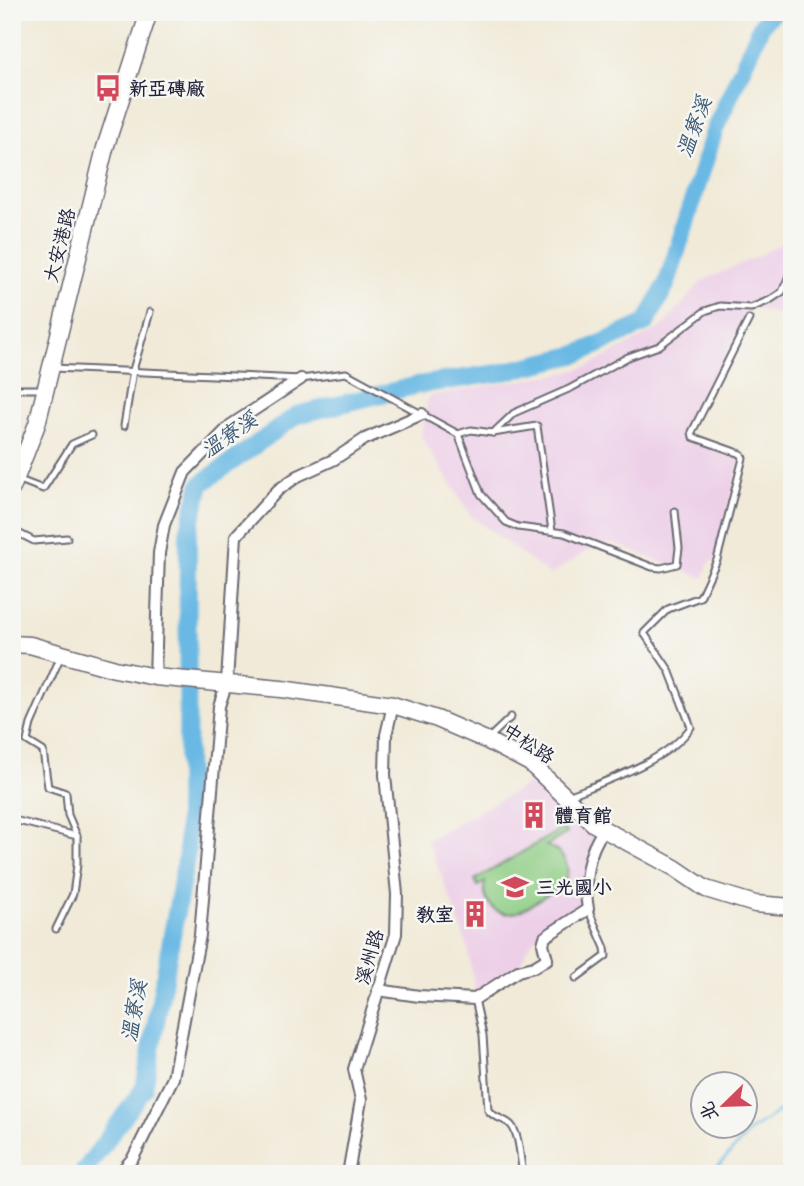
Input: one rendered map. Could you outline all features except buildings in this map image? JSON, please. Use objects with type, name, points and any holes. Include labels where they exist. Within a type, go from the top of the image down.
[{"type":"street","name":"大安港路","points":[[15,483],[37,424],[105,148],[149,12]]},
{"type":"street","points":[[12,644],[30,645],[61,655],[164,678],[159,553],[164,525],[185,472],[231,425],[301,379]]},
{"type":"street","points":[[119,1174],[133,1158],[173,1078],[200,935],[236,536],[278,490],[298,476],[333,460],[365,439],[422,414]]},
{"type":"street","name":"中松路","points":[[164,678],[221,682],[393,705],[437,719],[486,740],[530,764],[583,815],[604,831],[674,868],[706,889],[755,904],[792,907]]},
{"type":"street","name":"溪州路","points":[[348,1174],[361,1100],[354,1069],[396,934],[397,894],[385,775],[386,735],[393,705]]},
{"type":"street","points":[[378,990],[419,996],[475,999],[518,971],[534,967],[547,958],[543,944],[545,937],[588,909],[586,871],[597,839],[604,831]]},
{"type":"lane","points":[[177,12],[186,12]]},
{"type":"lane","points":[[493,433],[514,413],[571,388],[628,357],[659,346],[705,311],[720,306],[751,308],[770,300],[782,292],[792,269]]},
{"type":"lane","points":[[124,426],[134,370],[150,312]]},
{"type":"lane","points":[[565,797],[640,766],[676,744],[691,727],[669,670],[644,633],[668,609],[700,597],[717,560],[743,458],[741,454],[693,437],[692,432],[749,319]]},
{"type":"lane","points":[[50,368],[301,379],[346,373],[458,434],[481,494],[506,522],[518,527],[564,533],[652,567],[661,568],[677,564],[680,548],[675,511]]},
{"type":"lane","points":[[12,389],[45,389]]},
{"type":"lane","points":[[458,434],[471,430],[493,433],[537,425],[552,531]]},
{"type":"lane","points":[[15,483],[43,489],[72,444],[92,435]]},
{"type":"lane","points":[[12,530],[34,541],[67,538]]},
{"type":"lane","points":[[57,929],[73,894],[77,836],[68,815],[66,793],[48,787],[43,751],[27,741],[31,723],[61,655]]},
{"type":"lane","points":[[486,740],[511,717]]},
{"type":"lane","points":[[12,826],[18,821],[77,836]]},
{"type":"lane","points":[[576,978],[606,956],[588,909]]},
{"type":"lane","points":[[475,999],[484,1035],[488,1110],[510,1124],[515,1132],[523,1174]]},
{"type":"shaded area","points":[[792,238],[792,318],[752,307],[687,433],[741,455],[715,560],[709,563],[703,578],[614,544],[596,545],[550,575],[471,516],[421,436],[429,396],[569,372],[589,366],[663,326],[702,281]]},
{"type":"shaded area","name":"三光國小","points":[[545,775],[606,832],[595,845],[583,906],[534,939],[526,950],[521,969],[476,998],[468,949],[427,840]]},
{"type":"green space","points":[[563,828],[567,833],[546,846],[557,851],[567,865],[568,871],[561,885],[519,911],[505,914],[492,907],[485,895],[485,882],[478,886],[475,880]]},
{"type":"waterway","name":"溫寮溪","points":[[82,1174],[144,1088],[187,853],[188,533],[201,484],[297,415],[418,385],[499,373],[578,354],[646,323],[667,283],[715,129],[762,24],[774,12]]},
{"type":"waterway","points":[[711,1174],[750,1131],[792,1102]]},
{"type":"place","name":"新亞磚廠","points":[[108,88]]},
{"type":"place","name":"體育館","points":[[534,815]]},
{"type":"place","name":"三光國小","points":[[515,887]]},
{"type":"place","name":"教室","points":[[475,914]]}]
